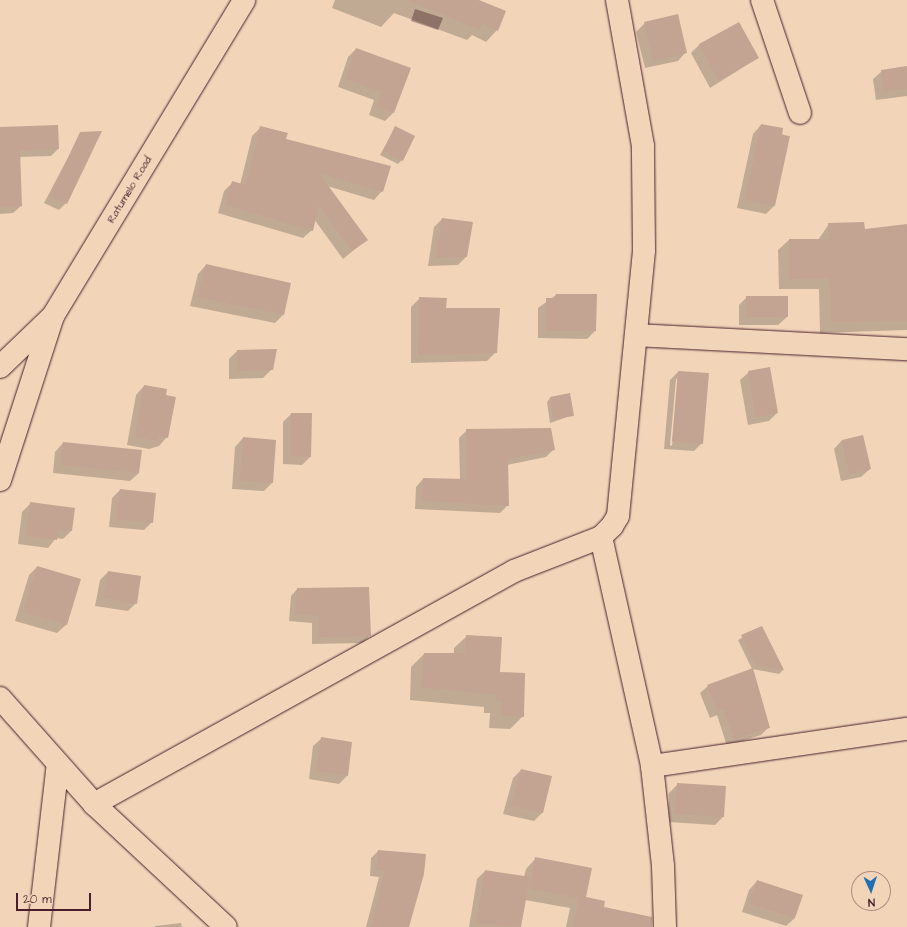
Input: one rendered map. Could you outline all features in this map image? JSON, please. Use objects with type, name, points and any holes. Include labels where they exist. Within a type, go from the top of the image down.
[{"type":"street","name":"Ratumelo Road","points":[[0,367],[54,316],[244,0]]},
{"type":"street","points":[[94,804],[514,571],[601,537],[618,516],[644,250],[643,146],[617,0]]},
{"type":"street","points":[[762,0],[800,113]]},
{"type":"street","points":[[0,480],[54,316]]},
{"type":"street","points":[[636,335],[907,349]]},
{"type":"street","points":[[601,537],[652,766],[663,866],[665,927]]},
{"type":"street","points":[[0,698],[94,804],[226,927]]},
{"type":"street","points":[[652,766],[907,729]]},
{"type":"street","points":[[39,927],[58,764]]},
{"type":"shaded area","points":[[415,9],[443,18],[438,30],[411,21]]},
{"type":"building","points":[[406,0],[479,0],[506,11],[498,31],[482,23],[479,29]]},
{"type":"building","points":[[678,14],[687,53],[653,61],[644,22]]},
{"type":"building","points":[[739,22],[759,58],[718,80],[699,44]]},
{"type":"building","points":[[356,48],[411,68],[394,113],[376,107],[382,92],[345,79]]},
{"type":"building","points":[[907,66],[907,89],[884,92],[881,70]]},
{"type":"building","points":[[761,124],[783,128],[782,135],[790,136],[775,206],[745,200]]},
{"type":"building","points":[[58,125],[59,149],[20,150],[22,206],[0,207],[0,127]]},
{"type":"building","points":[[260,126],[288,133],[286,139],[391,166],[383,192],[319,173],[368,240],[352,251],[319,205],[313,231],[226,205],[232,181],[246,185]]},
{"type":"building","points":[[395,126],[415,136],[403,161],[383,151]]},
{"type":"building","points":[[102,131],[67,204],[50,196],[80,132]]},
{"type":"building","points":[[442,218],[473,222],[467,257],[436,258]]},
{"type":"building","points":[[864,222],[865,229],[907,224],[907,321],[831,322],[830,278],[789,279],[789,239],[829,239],[828,223]]},
{"type":"building","points":[[206,264],[291,283],[284,315],[197,297]]},
{"type":"building","points":[[556,294],[597,294],[596,331],[546,331],[546,298],[555,298]]},
{"type":"building","points":[[746,296],[788,296],[788,317],[746,317]]},
{"type":"building","points":[[419,297],[447,298],[446,308],[500,308],[497,353],[418,355]]},
{"type":"building","points":[[277,349],[273,370],[237,371],[237,350]]},
{"type":"building","points":[[770,367],[778,413],[756,417],[748,371]]},
{"type":"building","points":[[678,371],[709,373],[703,444],[672,441]]},
{"type":"building","points":[[144,385],[167,389],[166,395],[176,397],[168,438],[159,436],[158,441],[135,437]]},
{"type":"building","points":[[570,393],[574,416],[553,419],[550,397]]},
{"type":"building","points":[[291,413],[312,413],[311,457],[291,456]]},
{"type":"building","points":[[551,428],[555,450],[508,459],[509,506],[422,501],[423,478],[467,479],[466,429]]},
{"type":"building","points":[[863,435],[871,469],[849,474],[842,440]]},
{"type":"building","points":[[243,437],[276,440],[273,483],[240,481]]},
{"type":"building","points":[[63,442],[142,450],[139,473],[61,465]]},
{"type":"building","points":[[120,489],[156,493],[153,523],[117,519]]},
{"type":"building","points":[[30,502],[75,508],[72,531],[58,530],[57,540],[26,536]]},
{"type":"building","points":[[37,566],[81,579],[67,625],[23,612]]},
{"type":"building","points":[[108,571],[141,576],[137,604],[103,598]]},
{"type":"building","points":[[369,587],[371,636],[319,637],[319,616],[295,614],[297,588]]},
{"type":"building","points":[[762,626],[784,670],[756,665],[741,635]]},
{"type":"building","points":[[466,635],[502,637],[500,672],[525,673],[524,717],[501,716],[502,701],[496,701],[496,695],[422,687],[424,653],[465,653]]},
{"type":"building","points":[[753,668],[770,728],[734,739],[724,709],[717,711],[707,685]]},
{"type":"building","points":[[321,737],[352,742],[348,776],[316,771]]},
{"type":"building","points":[[521,769],[552,776],[543,813],[511,806]]},
{"type":"building","points":[[677,783],[726,786],[724,817],[675,814]]},
{"type":"building","points":[[378,850],[426,854],[424,874],[409,927],[371,927],[385,870],[376,870]]},
{"type":"building","points":[[535,857],[592,868],[586,897],[605,901],[604,907],[652,917],[652,927],[573,927],[579,898],[530,889]]},
{"type":"building","points":[[485,870],[530,877],[521,927],[476,923]]},
{"type":"building","points":[[757,880],[803,895],[795,918],[750,904]]}]
